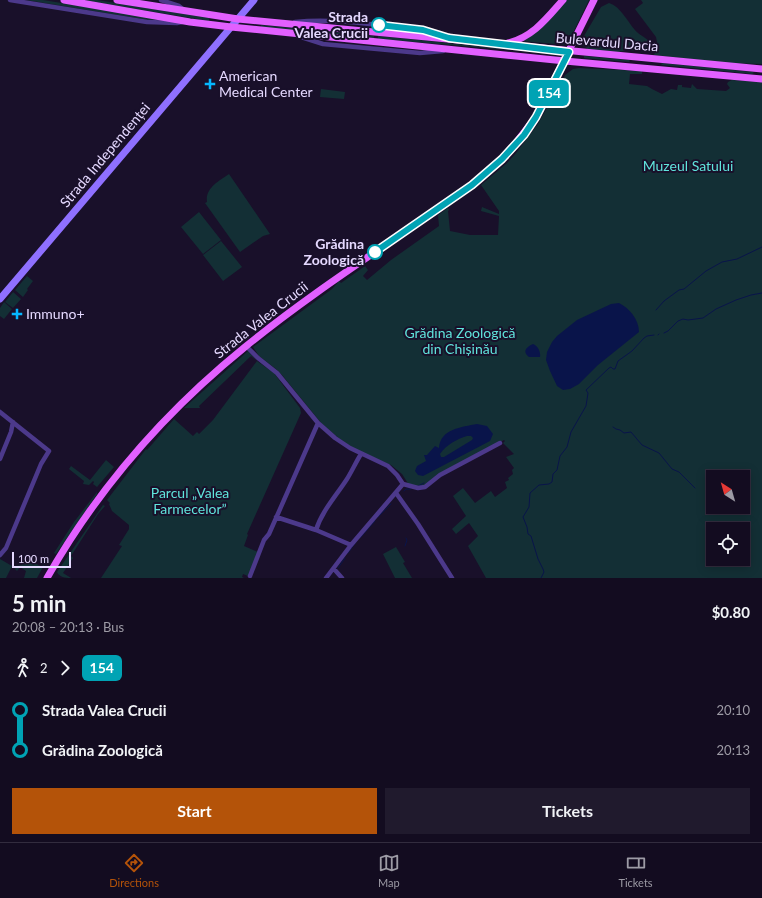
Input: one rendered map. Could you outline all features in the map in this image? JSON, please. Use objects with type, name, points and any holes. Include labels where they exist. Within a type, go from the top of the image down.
[{"type":"main road","name":"Bulevardul Dacia","points":[[64,0],[188,21],[291,34],[376,41],[565,61],[759,78]]},
{"type":"main road","name":"Bulevardul Dacia","points":[[117,0],[238,19],[377,33],[449,38],[569,52],[759,69]]},
{"type":"main road","name":"Strada Independenței","points":[[0,300],[254,0]]},
{"type":"main road","points":[[502,54],[504,44],[520,39],[533,32],[563,0]]},
{"type":"main road","name":"Strada Valea Crucii","points":[[47,578],[91,511],[134,455],[190,395],[246,346],[317,293],[472,185],[502,159],[524,135],[536,117],[594,0]]},
{"type":"main road","points":[[759,69],[759,78]]},
{"type":"street","name":"Bulevardul Dacia","points":[[10,0],[147,22],[177,23],[188,21]]},
{"type":"street","name":"Bulevardul Dacia","points":[[162,0],[179,6],[185,11]]},
{"type":"street","points":[[246,346],[258,358],[278,373],[318,423],[334,438],[361,454],[388,466],[403,484],[418,488],[425,487],[440,475],[500,443]]},
{"type":"street","points":[[0,412],[49,451],[41,464],[6,548],[0,555]]},
{"type":"street","points":[[0,459],[12,430],[13,422]]},
{"type":"street","points":[[250,576],[264,540],[269,534],[318,423]]},
{"type":"street","points":[[316,530],[323,513],[348,477],[361,454]]},
{"type":"street","points":[[326,578],[351,545],[403,484]]},
{"type":"street","points":[[396,493],[418,524],[452,578]]},
{"type":"street","points":[[276,517],[316,530],[351,545]]},
{"type":"street","points":[[334,569],[342,578]]},
{"type":"green space","points":[[26,0],[43,0],[160,20],[148,20]]},
{"type":"green space","points":[[82,0],[97,0],[209,18],[209,21]]},
{"type":"green space","points":[[566,0],[589,0],[567,45],[522,41]]},
{"type":"green space","points":[[641,0],[762,0],[762,64],[729,63],[654,55],[658,47],[656,37],[635,9],[643,3]]},
{"type":"green space","points":[[609,3],[618,8],[634,29],[646,38],[652,46],[650,50],[645,52],[627,50],[618,52],[587,50],[587,48],[583,46],[581,41],[601,7]]},
{"type":"green space","points":[[261,25],[374,36],[374,38],[261,27]]},
{"type":"green space","points":[[378,36],[497,48],[498,49],[378,39]]},
{"type":"green space","points":[[584,56],[629,60],[630,61],[584,58]]},
{"type":"green space","points":[[662,63],[753,72],[754,73],[662,65]]},
{"type":"green space","points":[[579,68],[642,71],[642,74],[630,74],[629,84],[647,86],[662,94],[671,89],[677,90],[678,85],[691,88],[692,84],[697,89],[726,91],[730,88],[727,84],[728,82],[732,80],[762,82],[762,578],[486,578],[468,546],[478,536],[469,523],[456,534],[452,529],[466,516],[453,496],[463,488],[475,503],[491,491],[495,497],[507,488],[505,482],[509,480],[508,478],[513,474],[512,470],[514,468],[506,457],[514,454],[503,443],[505,441],[504,440],[427,484],[419,487],[409,485],[402,474],[391,465],[356,450],[322,424],[282,375],[259,356],[253,347],[332,289],[339,281],[341,283],[365,266],[368,270],[363,276],[367,280],[391,260],[439,226],[438,215],[448,208],[450,231],[470,235],[498,235],[499,216],[481,211],[482,207],[499,214],[499,211],[481,185],[507,163],[516,153],[538,124],[565,75],[573,69]]},
{"type":"green space","points":[[321,89],[345,92],[344,99],[320,97]]},
{"type":"green space","points":[[229,174],[270,234],[263,236],[240,252],[205,203],[207,202],[210,189]]},
{"type":"green space","points":[[199,212],[221,240],[203,254],[181,227]]},
{"type":"green space","points":[[221,241],[242,267],[223,281],[203,255]]},
{"type":"green space","points":[[27,276],[33,281],[23,297],[15,290]]},
{"type":"green space","points":[[13,292],[21,299],[13,308],[5,302]]},
{"type":"green space","points":[[4,302],[12,309],[4,319],[0,316],[0,308]]},
{"type":"green space","points":[[248,351],[257,361],[251,356],[199,406],[200,408],[184,408]]},
{"type":"green space","name":"Parcul „Valea Farmecelor”","points":[[257,361],[274,373],[300,408],[301,413],[247,534],[248,535],[244,546],[258,552],[248,576],[243,574],[242,577],[244,578],[101,578],[122,546],[119,545],[129,529],[129,525],[112,511],[109,504],[110,503],[107,500],[146,449],[147,450],[174,419],[193,436],[197,432],[199,434],[213,420]]},
{"type":"green space","points":[[106,460],[114,467],[97,487],[93,484],[93,481],[89,485],[83,484],[84,481],[69,469],[71,466],[90,480]]},
{"type":"green space","points":[[97,492],[56,554],[54,553],[74,522]]},
{"type":"green space","points":[[103,505],[105,506],[98,514],[71,556],[73,558],[63,573],[71,578],[61,576],[57,572]]},
{"type":"green space","points":[[396,547],[412,578],[395,578],[383,554]]},
{"type":"green space","points":[[50,554],[37,578],[24,578],[26,571],[20,567],[17,571],[15,569],[16,566],[27,561],[32,564],[33,562],[42,567]]},
{"type":"green space","points":[[0,559],[12,566],[6,578],[0,578]]},
{"type":"shaded area","points":[[619,303],[633,314],[639,327],[639,332],[598,365],[579,384],[570,389],[563,390],[557,386],[546,360],[547,352],[552,342],[557,336],[577,320],[611,304]]},
{"type":"shaded area","points":[[533,344],[539,349],[540,357],[529,357],[527,355],[525,351]]},
{"type":"shaded area","points":[[477,424],[487,426],[493,434],[490,441],[423,476],[418,475],[415,471],[417,466],[426,461],[424,455],[427,455],[435,446],[439,448],[443,437],[453,430]],"holes":[[[471,436],[473,438],[472,440],[444,457],[441,457],[440,454],[449,445],[459,439]]]},
{"type":"waterway","points":[[656,310],[664,301],[679,290],[684,289],[706,271],[722,262],[737,259],[762,247]]},
{"type":"waterway","points":[[664,333],[678,321],[683,319],[688,320],[703,318],[716,309],[736,300],[762,293]]},
{"type":"waterway","points":[[541,578],[544,572],[538,559],[531,536],[528,534],[523,517],[529,507],[530,493],[539,485],[549,484],[552,482],[553,474],[557,470],[560,456],[567,447],[571,432],[586,406],[588,393],[586,390],[609,368],[611,367],[615,369],[618,361],[632,351],[644,338],[654,335]]},
{"type":"waterway","points":[[613,427],[624,433],[631,432],[642,445],[659,453],[672,469],[679,472],[695,488]]},
{"type":"waterway","points":[[418,486],[424,483]]},
{"type":"waterway","points":[[404,491],[406,489],[411,489]]},
{"type":"waterway","points":[[378,517],[391,504]]},
{"type":"waterway","points":[[360,538],[375,521]]},
{"type":"waterway","points":[[405,546],[407,540],[406,538]]},
{"type":"waterway","points":[[348,553],[356,542]]},
{"type":"waterway","points":[[338,568],[345,558]]},
{"type":"bus line","name":"154","points":[[375,252],[472,185],[502,159],[524,135],[536,117],[569,52],[449,38],[416,28],[379,25]]},
{"type":"place","name":"Strada Valea Crucii","points":[[379,25]]},
{"type":"place","name":"American Medical Center","points":[[210,84]]},
{"type":"place","name":"Grădina Zoologică","points":[[375,252]]},
{"type":"place","name":"Immuno+","points":[[17,314]]},
{"type":"park label","name":"Muzeul Satului","points":[[688,166]]},
{"type":"park label","name":"Grădina Zoologică din Chișinău","points":[[460,342]]}]
